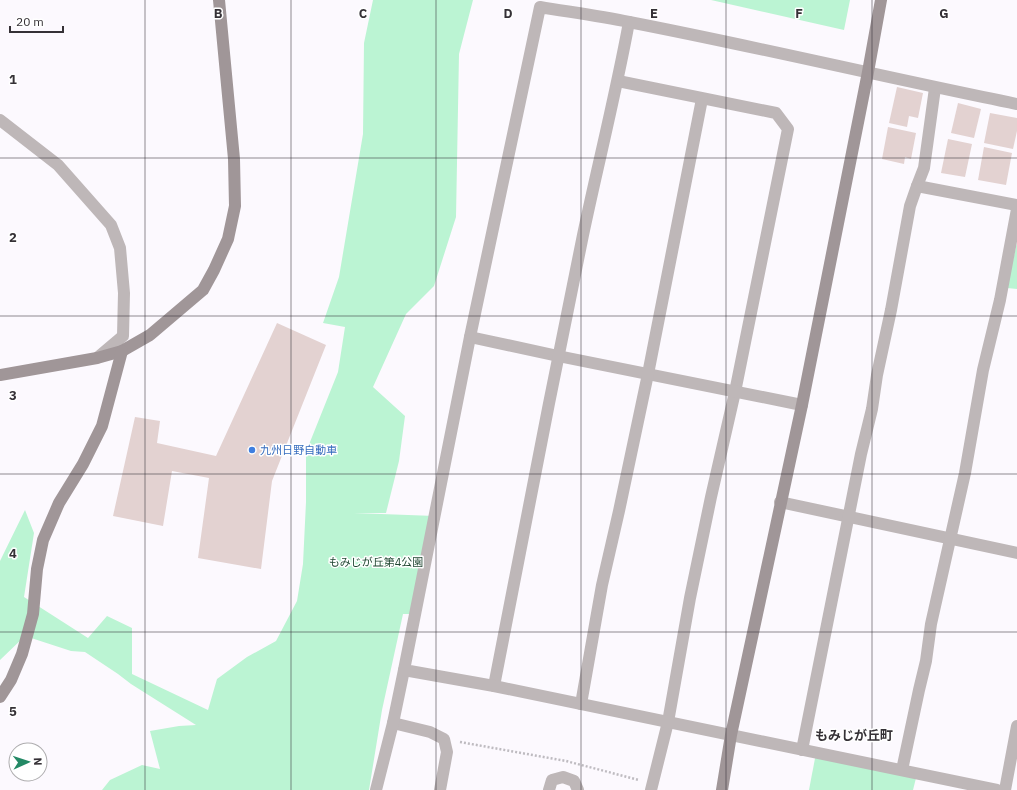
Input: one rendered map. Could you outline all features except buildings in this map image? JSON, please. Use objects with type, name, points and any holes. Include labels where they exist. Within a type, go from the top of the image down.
[{"type":"street","points":[[0,375],[97,358],[122,351],[150,335],[203,290],[228,239],[235,206],[234,159],[219,0]]},
{"type":"street","points":[[722,790],[731,736],[802,405],[881,0]]},
{"type":"street","points":[[376,790],[393,723],[470,337],[540,7],[629,22],[868,72],[935,88],[1017,104]]},
{"type":"street","points":[[494,686],[558,356],[591,195],[618,81],[629,22]]},
{"type":"street","points":[[618,81],[776,113],[788,129],[735,392],[690,598],[668,722],[652,787]]},
{"type":"street","points":[[802,750],[872,410],[877,375],[891,310],[910,206],[924,168],[935,88]]},
{"type":"street","points":[[581,704],[602,585],[648,374],[702,99]]},
{"type":"street","points":[[0,120],[58,165],[111,225],[120,248],[124,293],[123,336],[97,358]]},
{"type":"street","points":[[917,186],[1017,205]]},
{"type":"street","points":[[902,770],[918,690],[926,661],[931,624],[970,445],[983,370],[1000,300],[1017,209]]},
{"type":"street","points":[[470,337],[802,405]]},
{"type":"street","points":[[0,697],[11,680],[19,660],[33,614],[37,569],[43,540],[59,503],[83,464],[102,426],[122,351]]},
{"type":"street","points":[[780,502],[1017,553]]},
{"type":"street","points":[[404,670],[494,686],[997,790]]},
{"type":"street","points":[[393,723],[430,732],[444,739],[447,752],[440,790]]},
{"type":"street","points":[[1005,790],[1017,726]]},
{"type":"street","points":[[549,790],[552,780],[564,777],[574,781],[578,790]]},
{"type":"path","points":[[444,739],[566,761],[652,787]]},
{"type":"green space","name":"もみじが丘第4公園","points":[[373,0],[473,0],[459,54],[456,217],[434,286],[406,314],[373,387],[405,416],[399,461],[386,513],[354,513],[435,516],[415,614],[403,614],[382,710],[369,790],[102,790],[110,780],[142,765],[160,769],[150,731],[179,726],[196,725],[131,684],[85,652],[71,651],[25,636],[0,660],[0,561],[25,510],[34,533],[24,597],[88,638],[107,616],[132,628],[132,674],[208,710],[217,679],[247,657],[276,641],[297,601],[303,564],[306,502],[306,452],[338,372],[345,327],[323,323],[339,277],[363,134],[364,43]]},
{"type":"green space","points":[[711,0],[850,0],[844,30]]},
{"type":"green space","points":[[1017,242],[1017,289],[1007,288]]},
{"type":"green space","points":[[816,753],[917,774],[913,790],[809,790]]},
{"type":"place","name":"九州日野自動車","points":[[252,450]]},
{"type":"district","name":"もみじが丘町","points":[[854,735]]}]
